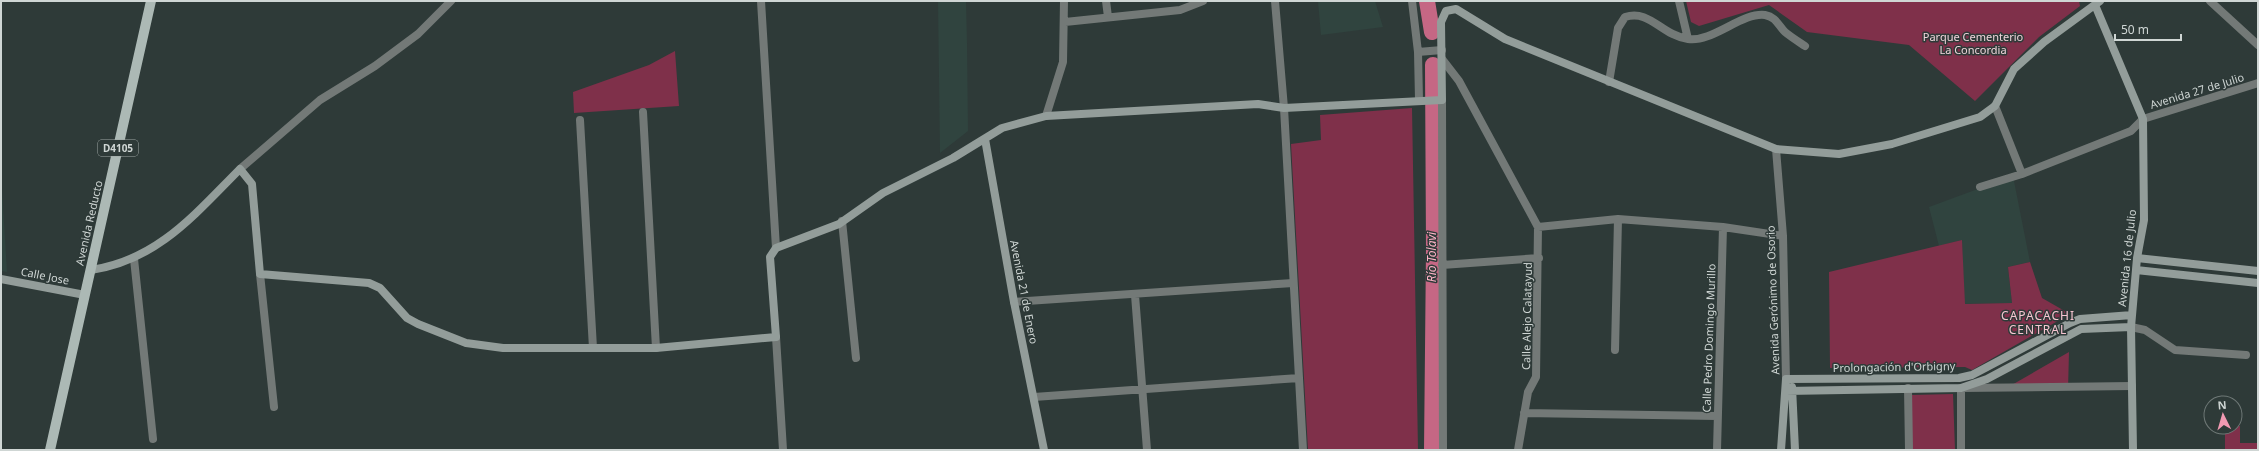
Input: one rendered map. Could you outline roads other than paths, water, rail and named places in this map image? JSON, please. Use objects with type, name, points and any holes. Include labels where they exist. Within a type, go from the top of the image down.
[{"type":"main road","name":"Avenida Reducto","points":[[50,450],[151,1]]},
{"type":"main road","points":[[91,270],[108,268],[134,259],[166,241],[240,169],[252,184],[260,274],[370,283],[386,293],[407,318],[445,336],[466,342],[503,348],[656,348],[776,338],[770,257],[776,248],[842,221],[882,193],[952,158],[1002,128],[1046,116],[1258,104],[1284,108],[1442,100],[1441,22],[1446,11],[1456,9],[1505,39],[1776,149],[1839,154],[1892,144],[1980,117],[1994,106],[2014,69],[2044,42],[2098,3]]},
{"type":"main road","name":"Avenida 16 de Julio","points":[[2098,3],[2143,119],[2144,220],[2137,258],[2131,327],[2133,450]]},
{"type":"main road","name":"Avenida 21 de Enero","points":[[985,138],[1014,302],[1044,450]]},
{"type":"main road","points":[[2137,258],[2258,271]]},
{"type":"main road","points":[[2136,270],[2258,283]]},
{"type":"main road","name":"Calle Jose","points":[[1,279],[85,295]]},
{"type":"main road","name":"Prolongación d'Orbigny","points":[[1789,379],[1960,378],[1972,375],[2080,319],[2132,315]]},
{"type":"main road","name":"Prolongación d'Orbigny","points":[[1789,391],[1961,388],[1987,379],[2081,329],[2131,327]]},
{"type":"main road","name":"Avenida Gerónimo de Osorio","points":[[1789,379],[1795,450]]},
{"type":"main road","name":"Avenida Gerónimo de Osorio","points":[[1780,450],[1789,391]]},
{"type":"street","points":[[240,169],[320,100],[375,66],[418,34],[451,1]]},
{"type":"street","points":[[761,1],[776,248]]},
{"type":"street","points":[[1046,116],[1063,62],[1065,22],[1064,1]]},
{"type":"street","points":[[1106,1],[1108,17]]},
{"type":"street","points":[[1065,22],[1180,10],[1202,1]]},
{"type":"street","points":[[1275,1],[1284,108],[1303,450]]},
{"type":"street","points":[[1412,1],[1418,52],[1420,100]]},
{"type":"street","points":[[1679,1],[1688,39]]},
{"type":"street","points":[[2210,1],[2258,45]]},
{"type":"street","points":[[1609,82],[1618,28],[1625,17],[1635,14],[1644,16],[1660,28],[1688,39],[1703,38],[1741,21],[1763,15],[1774,17],[1786,33],[1805,46]]},
{"type":"street","points":[[1418,52],[1442,55],[1459,81],[1538,227],[1618,219],[1723,227],[1782,236]]},
{"type":"street","name":"Avenida 27 de Julio","points":[[2143,119],[2258,83]]},
{"type":"street","points":[[1442,100],[1443,450]]},
{"type":"street","points":[[1994,106],[2022,174]]},
{"type":"street","points":[[643,112],[656,348]]},
{"type":"street","points":[[1980,187],[2022,174],[2131,131],[2143,119]]},
{"type":"street","points":[[580,120],[593,348]]},
{"type":"street","name":"Avenida Gerónimo de Osorio","points":[[1776,149],[1789,379]]},
{"type":"street","points":[[1615,350],[1618,219]]},
{"type":"street","points":[[842,221],[856,358]]},
{"type":"street","name":"Calle Alejo Calatayud","points":[[1518,450],[1528,392],[1536,377],[1539,258],[1538,227]]},
{"type":"street","name":"Calle Pedro Domingo Murillo","points":[[1717,450],[1723,227]]},
{"type":"street","points":[[1442,265],[1539,258]]},
{"type":"street","points":[[134,259],[153,438]]},
{"type":"street","points":[[260,274],[274,407]]},
{"type":"street","points":[[1014,302],[1135,295],[1293,283]]},
{"type":"street","points":[[1135,295],[1147,450]]},
{"type":"street","points":[[2131,327],[2145,330],[2175,350],[2246,355]]},
{"type":"street","points":[[776,338],[783,450]]},
{"type":"street","points":[[1034,397],[1299,378]]},
{"type":"street","points":[[1961,450],[1961,388],[2132,386]]},
{"type":"street","points":[[1908,388],[1908,450]]},
{"type":"street","points":[[1524,413],[1717,416]]},
{"type":"waterway","name":"Río Tolavi","points":[[1427,1],[1432,32]]},
{"type":"waterway","name":"Río Tolavi","points":[[1432,450],[1434,249],[1433,65]]},
{"type":"district","name":"CAPACACHI CENTRAL","points":[[2038,323]]},
{"type":"park label","name":"Parque Cementerio La Concordia","points":[[1973,43]]}]
